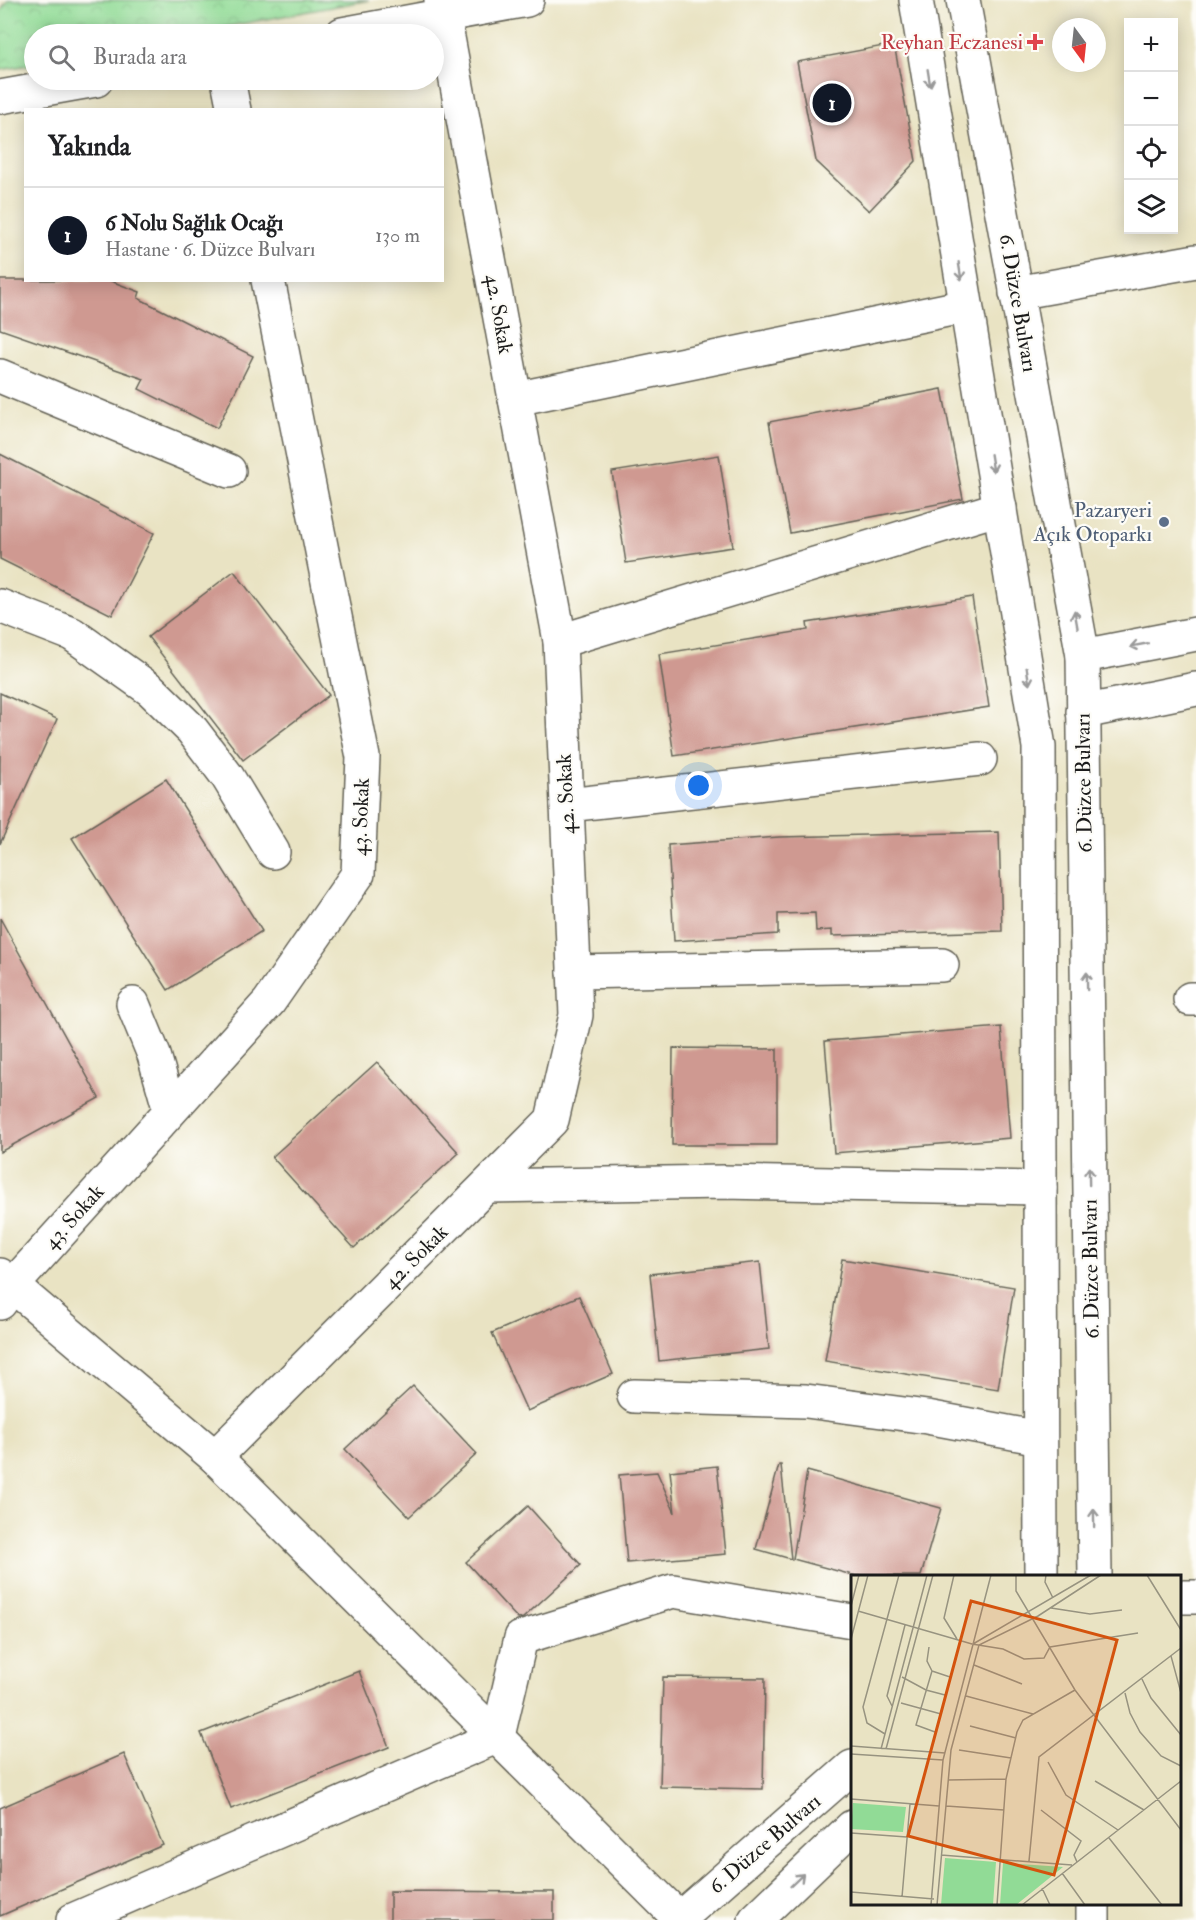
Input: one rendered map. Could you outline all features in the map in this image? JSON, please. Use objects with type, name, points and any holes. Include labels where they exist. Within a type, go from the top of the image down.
[{"type":"street","points":[[380,24],[442,8],[526,0]]},
{"type":"street","points":[[916,0],[1039,747],[1041,1575]]},
{"type":"street","name":"6. Düzce Bulvarı","points":[[963,0],[1083,656],[1095,1575]]},
{"type":"street","name":"42. Sokak","points":[[215,1457],[552,1120],[576,1014],[560,641],[442,8]]},
{"type":"street","points":[[0,97],[40,90]]},
{"type":"street","points":[[230,90],[234,108]]},
{"type":"street","points":[[1016,293],[1196,261]]},
{"type":"street","name":"43. Sokak","points":[[4,1288],[269,1002],[358,874],[363,757],[268,282]]},
{"type":"street","points":[[515,399],[966,306]]},
{"type":"street","points":[[0,376],[229,471]]},
{"type":"street","points":[[560,641],[1000,508]]},
{"type":"street","points":[[0,606],[72,634],[152,690],[192,730],[227,776],[273,852]]},
{"type":"street","points":[[1083,656],[1196,634]]},
{"type":"street","points":[[1083,712],[1196,689]]},
{"type":"street","points":[[567,805],[980,759]]},
{"type":"street","points":[[574,972],[942,965]]},
{"type":"street","points":[[134,1004],[154,1055],[170,1111]]},
{"type":"street","points":[[487,1186],[724,1182],[1040,1188]]},
{"type":"street","points":[[4,1288],[215,1457],[498,1736],[680,1920]]},
{"type":"street","points":[[634,1396],[806,1401],[927,1417],[1040,1438]]},
{"type":"street","points":[[498,1736],[521,1638],[673,1591],[851,1621]]},
{"type":"street","points":[[1181,1597],[1196,1598]]},
{"type":"street","points":[[73,1920],[498,1736]]},
{"type":"street","name":"6. Düzce Bulvarı","points":[[680,1920],[851,1768]]},
{"type":"street","points":[[755,1920],[851,1828]]},
{"type":"green space","points":[[8,0],[369,0],[241,24],[24,24],[24,66],[0,70],[0,12]]},
{"type":"building","points":[[894,44],[916,161],[869,211],[816,161],[797,62]]},
{"type":"building","points":[[0,280],[113,282],[140,292],[138,298],[253,356],[217,428],[139,389],[144,379],[0,329]]},
{"type":"building","points":[[942,389],[963,499],[790,533],[769,422]]},
{"type":"building","points":[[0,454],[154,533],[112,615],[0,559]]},
{"type":"building","points":[[719,455],[733,547],[626,563],[612,472]]},
{"type":"building","points":[[234,571],[329,695],[243,760],[148,637]]},
{"type":"building","points":[[972,597],[989,707],[674,756],[659,654],[808,630],[807,623]]},
{"type":"building","points":[[0,693],[57,719],[0,844]]},
{"type":"building","points":[[166,779],[262,931],[168,990],[72,838]]},
{"type":"building","points":[[999,832],[1002,931],[832,936],[832,930],[816,931],[815,913],[778,914],[778,934],[674,941],[668,845],[779,837]]},
{"type":"building","points":[[0,918],[99,1098],[0,1152]]},
{"type":"building","points":[[1001,1027],[1010,1138],[834,1153],[825,1041]]},
{"type":"building","points":[[673,1048],[777,1049],[777,1145],[672,1145]]},
{"type":"building","points":[[377,1062],[459,1153],[354,1248],[272,1157]]},
{"type":"building","points":[[842,1259],[1014,1287],[998,1389],[825,1361]]},
{"type":"building","points":[[760,1262],[769,1349],[659,1361],[650,1274]]},
{"type":"building","points":[[579,1296],[613,1374],[527,1411],[492,1333]]},
{"type":"building","points":[[413,1386],[477,1454],[409,1517],[345,1449]]},
{"type":"building","points":[[779,1465],[781,1465],[791,1559],[756,1549]]},
{"type":"building","points":[[717,1466],[726,1554],[627,1563],[619,1475],[657,1472],[675,1513],[670,1471]]},
{"type":"building","points":[[807,1471],[941,1508],[921,1575],[852,1575],[793,1559]]},
{"type":"building","points":[[528,1506],[581,1565],[523,1618],[518,1619],[466,1562]]},
{"type":"building","points":[[359,1671],[389,1747],[231,1809],[201,1733]]},
{"type":"building","points":[[663,1677],[765,1678],[763,1789],[660,1787]]},
{"type":"building","points":[[124,1754],[163,1845],[0,1916],[0,1808]]},
{"type":"building","points":[[390,1891],[554,1892],[554,1920],[390,1920]]},
{"type":"place","name":"Reyhan Eczanesi","points":[[1035,42]]},
{"type":"place","name":"6 Nolu Sağlık Ocağı","points":[[832,103]]},
{"type":"place","name":"Pazaryeri Açık Otoparkı","points":[[1164,522]]}]
